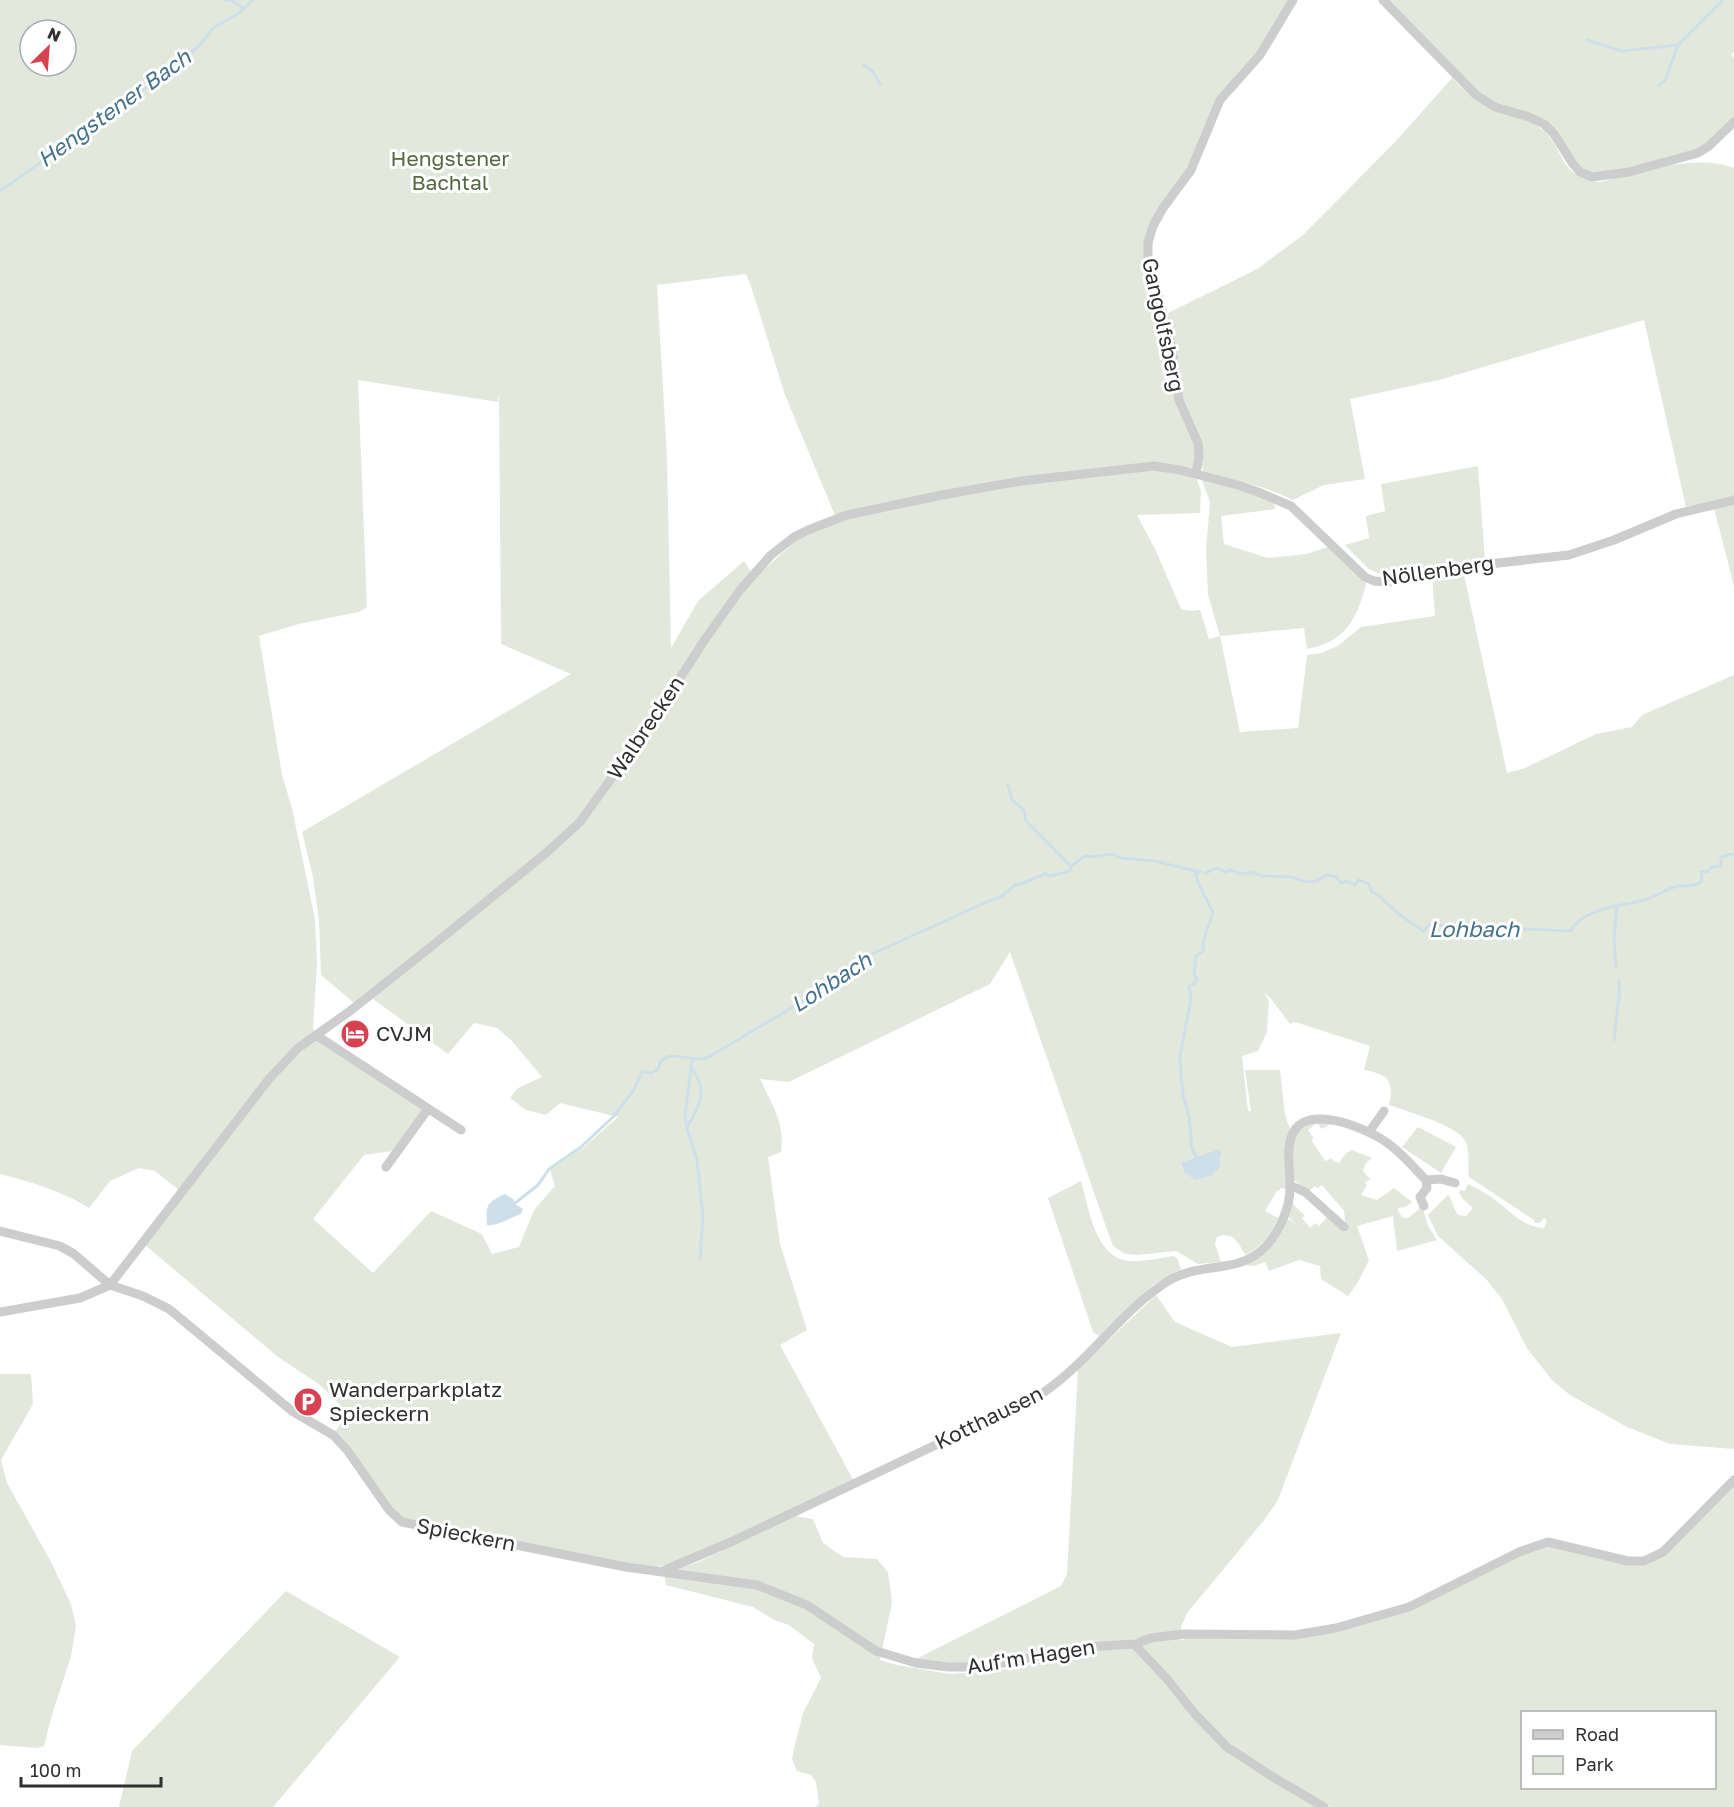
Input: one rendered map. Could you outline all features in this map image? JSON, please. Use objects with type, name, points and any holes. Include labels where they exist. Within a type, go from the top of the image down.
[{"type":"street","name":"Gangolfsberg","points":[[1196,473],[1199,456],[1198,443],[1179,400],[1172,347],[1148,256],[1148,242],[1157,219],[1186,179],[1195,162],[1220,100],[1260,55],[1293,0]]},
{"type":"street","points":[[1383,0],[1476,95],[1495,107],[1536,119],[1544,124],[1554,134],[1573,165],[1588,176],[1602,177],[1629,172],[1698,153],[1709,146],[1734,122]]},
{"type":"street","name":"Nöllenberg","points":[[1132,467],[1154,466],[1196,473],[1258,492],[1291,506],[1365,578],[1381,582],[1397,581],[1463,567],[1569,555],[1614,540],[1676,514],[1734,500]]},
{"type":"street","name":"Walbrecken","points":[[110,1285],[269,1079],[294,1051],[360,1003],[459,925],[580,822],[646,730],[740,590],[771,555],[794,537],[833,519],[908,501],[1021,482],[1132,467]]},
{"type":"street","points":[[316,1035],[461,1130]]},
{"type":"street","points":[[386,1167],[428,1109]]},
{"type":"street","points":[[1369,1132],[1384,1111]]},
{"type":"street","name":"Kotthausen","points":[[660,1572],[733,1541],[1048,1390],[1059,1382],[1138,1304],[1168,1281],[1199,1268],[1239,1263],[1260,1251],[1280,1225],[1289,1200],[1290,1141],[1299,1124],[1306,1120],[1323,1119],[1342,1122],[1369,1132],[1390,1144],[1426,1180]]},
{"type":"street","points":[[1424,1206],[1420,1197],[1427,1188],[1426,1180],[1441,1179],[1455,1184]]},
{"type":"street","points":[[1290,1185],[1305,1192],[1344,1227]]},
{"type":"street","name":"Spieckern","points":[[0,1232],[50,1242],[64,1248],[110,1285],[163,1305],[292,1412],[333,1435],[347,1450],[388,1510],[402,1522],[660,1572]]},
{"type":"street","points":[[0,1312],[80,1298],[110,1285]]},
{"type":"street","name":"Auf'm Hagen","points":[[660,1572],[744,1582],[776,1591],[822,1614],[876,1651],[892,1657],[930,1665],[958,1668],[982,1667],[1087,1647],[1131,1643],[1136,1645],[1151,1638],[1184,1634],[1295,1635],[1336,1628],[1410,1607],[1519,1552],[1548,1542],[1628,1561],[1644,1561],[1663,1552],[1734,1480]]},
{"type":"street","points":[[1136,1645],[1195,1714],[1227,1747],[1324,1807]]},
{"type":"green space","name":"Hengstener Bachtal","points":[[0,0],[1297,0],[1222,103],[1157,225],[1150,256],[1166,314],[1257,269],[1303,235],[1396,141],[1452,78],[1479,102],[1525,119],[1539,127],[1554,143],[1568,168],[1586,179],[1600,182],[1685,163],[1702,162],[1734,168],[1734,497],[1686,507],[1644,320],[1439,380],[1350,399],[1365,479],[1324,485],[1293,500],[1249,484],[1203,474],[1202,464],[1198,463],[1195,474],[1201,491],[1200,513],[1137,515],[1156,551],[1181,609],[1200,610],[1209,639],[1220,636],[1240,732],[1298,728],[1307,655],[1321,653],[1338,646],[1361,627],[1435,616],[1432,575],[1463,570],[1507,773],[1525,768],[1596,734],[1632,727],[1642,715],[1734,675],[1734,1449],[1670,1444],[1627,1427],[1570,1395],[1553,1381],[1528,1350],[1502,1299],[1486,1279],[1438,1236],[1428,1215],[1448,1195],[1458,1215],[1466,1216],[1473,1208],[1459,1192],[1465,1191],[1468,1184],[1494,1199],[1517,1218],[1530,1225],[1544,1228],[1547,1220],[1544,1218],[1540,1223],[1535,1223],[1534,1220],[1469,1177],[1466,1143],[1450,1128],[1389,1105],[1390,1084],[1384,1076],[1364,1070],[1370,1046],[1295,1022],[1290,1024],[1264,992],[1269,1001],[1267,1032],[1258,1051],[1242,1056],[1248,1111],[1251,1111],[1245,1070],[1280,1070],[1285,1115],[1291,1131],[1286,1189],[1280,1188],[1277,1191],[1265,1211],[1278,1218],[1269,1235],[1245,1255],[1231,1237],[1227,1235],[1217,1237],[1215,1244],[1221,1262],[1198,1264],[1176,1251],[1137,1255],[1125,1254],[1113,1246],[1010,952],[990,984],[789,1082],[760,1079],[776,1114],[781,1132],[781,1152],[768,1157],[780,1244],[807,1330],[780,1345],[855,1483],[675,1563],[656,1567],[606,1560],[403,1518],[395,1513],[334,1433],[342,1422],[343,1408],[320,1385],[278,1357],[145,1245],[184,1194],[155,1171],[139,1168],[110,1181],[89,1208],[35,1184],[0,1174]],"holes":[[[746,274],[785,395],[836,518],[801,536],[755,578],[744,561],[698,601],[671,648],[667,458],[657,285]],[[358,380],[498,402],[499,394],[501,644],[571,674],[302,832],[313,877],[319,921],[321,975],[354,1003],[369,996],[448,1054],[474,1023],[497,1028],[511,1040],[542,1077],[518,1088],[510,1098],[526,1110],[546,1115],[560,1103],[618,1117],[584,1147],[550,1170],[555,1186],[534,1210],[519,1247],[492,1254],[482,1234],[431,1211],[373,1273],[313,1219],[364,1155],[393,1151],[428,1109],[316,1036],[313,1028],[317,963],[315,919],[292,808],[282,775],[259,636],[299,624],[359,612],[367,607]],[[1219,1149],[1221,1160],[1184,1172],[1181,1164]]]},
{"type":"green space","points":[[1388,0],[1734,0],[1734,52],[1731,55],[1734,58],[1734,119],[1708,144],[1684,155],[1596,175],[1584,172],[1558,136],[1517,112],[1483,98]]},
{"type":"green space","points":[[1478,466],[1485,560],[1384,576],[1369,569],[1345,545],[1369,538],[1366,516],[1385,511],[1381,484]]},
{"type":"green space","points":[[1202,480],[1273,497],[1275,509],[1221,516],[1224,544],[1268,558],[1307,554],[1333,545],[1367,580],[1355,616],[1341,634],[1321,646],[1307,649],[1304,628],[1220,636],[1208,595],[1206,550],[1210,502]]},
{"type":"green space","points":[[1734,503],[1734,586],[1714,508]]},
{"type":"green space","points":[[1313,1122],[1330,1124],[1322,1129],[1317,1123],[1308,1130],[1325,1161],[1332,1158],[1333,1161],[1339,1163],[1346,1153],[1352,1150],[1372,1158],[1366,1163],[1363,1171],[1370,1179],[1365,1183],[1367,1185],[1361,1195],[1377,1200],[1394,1188],[1412,1202],[1405,1207],[1398,1208],[1403,1218],[1408,1218],[1419,1209],[1417,1206],[1422,1205],[1428,1226],[1437,1240],[1397,1251],[1393,1216],[1357,1226],[1369,1260],[1348,1296],[1321,1279],[1320,1266],[1299,1260],[1269,1271],[1265,1262],[1254,1266],[1242,1265],[1255,1256],[1284,1220],[1288,1219],[1296,1224],[1286,1215],[1292,1203],[1305,1216],[1302,1218],[1310,1228],[1315,1223],[1319,1226],[1327,1217],[1335,1221],[1344,1232],[1346,1231],[1344,1211],[1322,1185],[1318,1188],[1315,1186],[1309,1191],[1291,1178],[1291,1156],[1296,1132]]},
{"type":"green space","points":[[1418,1127],[1456,1147],[1441,1173],[1402,1147]]},
{"type":"green space","points":[[1081,1181],[1095,1230],[1109,1251],[1118,1258],[1130,1261],[1173,1256],[1177,1258],[1181,1269],[1153,1285],[1099,1336],[1093,1332],[1048,1198]]},
{"type":"green space","points":[[1156,1295],[1175,1322],[1232,1347],[1341,1333],[1278,1500],[1187,1613],[1181,1627],[1182,1633],[981,1666],[912,1661],[1061,1586],[1067,1574],[1078,1369]]},
{"type":"green space","points":[[0,1374],[31,1374],[33,1404],[1,1460],[7,1483],[50,1560],[71,1604],[76,1626],[71,1656],[44,1746],[37,1748],[0,1745]]},
{"type":"green space","points":[[1734,1481],[1734,1807],[1331,1807],[1242,1753],[1218,1734],[1170,1678],[1165,1696],[1168,1686],[1191,1716],[1224,1749],[1316,1807],[815,1807],[819,1804],[816,1782],[811,1775],[797,1771],[792,1759],[803,1713],[821,1678],[812,1658],[814,1644],[789,1625],[774,1620],[753,1607],[666,1585],[664,1574],[698,1562],[796,1516],[813,1519],[823,1543],[843,1557],[877,1559],[888,1572],[892,1602],[880,1660],[950,1674],[1007,1669],[1093,1651],[1175,1638],[1184,1640],[1183,1636],[1257,1638],[1371,1620],[1540,1545],[1615,1559],[1655,1559]]},
{"type":"green space","points":[[286,1591],[400,1657],[273,1807],[119,1807],[132,1751]]},
{"type":"water","points":[[1219,1149],[1221,1152],[1220,1167],[1211,1176],[1195,1180],[1184,1172],[1181,1163]]},
{"type":"water","points":[[505,1194],[523,1209],[521,1214],[500,1223],[487,1225],[488,1205]]},
{"type":"waterway","points":[[225,0],[232,1],[243,8]]},
{"type":"waterway","name":"Hengstener Bach","points":[[0,191],[130,100],[199,46],[213,28],[239,13],[253,0]]},
{"type":"waterway","points":[[1587,40],[1622,51],[1678,45],[1723,0]]},
{"type":"waterway","points":[[1659,86],[1666,79],[1678,45]]},
{"type":"waterway","points":[[864,65],[873,72],[880,84]]},
{"type":"waterway","points":[[1008,785],[1012,800],[1024,810],[1026,821],[1071,866]]},
{"type":"waterway","name":"Lohbach","points":[[514,1204],[538,1185],[549,1169],[581,1147],[613,1117],[634,1090],[642,1072],[652,1073],[658,1069],[665,1058],[671,1056],[707,1058],[820,991],[837,973],[861,959],[1001,897],[1015,885],[1045,874],[1050,876],[1070,871],[1071,866],[1085,856],[1112,854],[1121,858],[1154,861],[1200,872]]},
{"type":"waterway","name":"Lohbach","points":[[1205,873],[1217,868],[1241,874],[1252,872],[1261,876],[1292,877],[1306,882],[1317,881],[1326,875],[1336,877],[1341,883],[1346,881],[1355,885],[1359,880],[1369,884],[1372,892],[1423,931],[1429,925],[1571,931],[1584,917],[1603,909],[1648,899],[1674,887],[1697,884],[1702,881],[1701,872],[1721,866],[1721,857],[1734,854]]},
{"type":"waterway","points":[[1195,871],[1199,885],[1213,912],[1203,942],[1203,951],[1196,956],[1194,974],[1197,978],[1195,983],[1189,986],[1191,999],[1180,1056],[1183,1094],[1189,1117],[1192,1148],[1197,1158]]},
{"type":"waterway","points":[[1616,967],[1614,938],[1617,906]]},
{"type":"waterway","points":[[1614,1040],[1619,981]]},
{"type":"waterway","points":[[692,1059],[685,1117],[697,1160],[703,1217],[700,1258]]},
{"type":"waterway","points":[[687,1127],[701,1096],[699,1083],[692,1067]]},
{"type":"place","name":"CVJM","points":[[355,1034]]},
{"type":"place","name":"Wanderparkplatz Spieckern","points":[[308,1402]]}]
